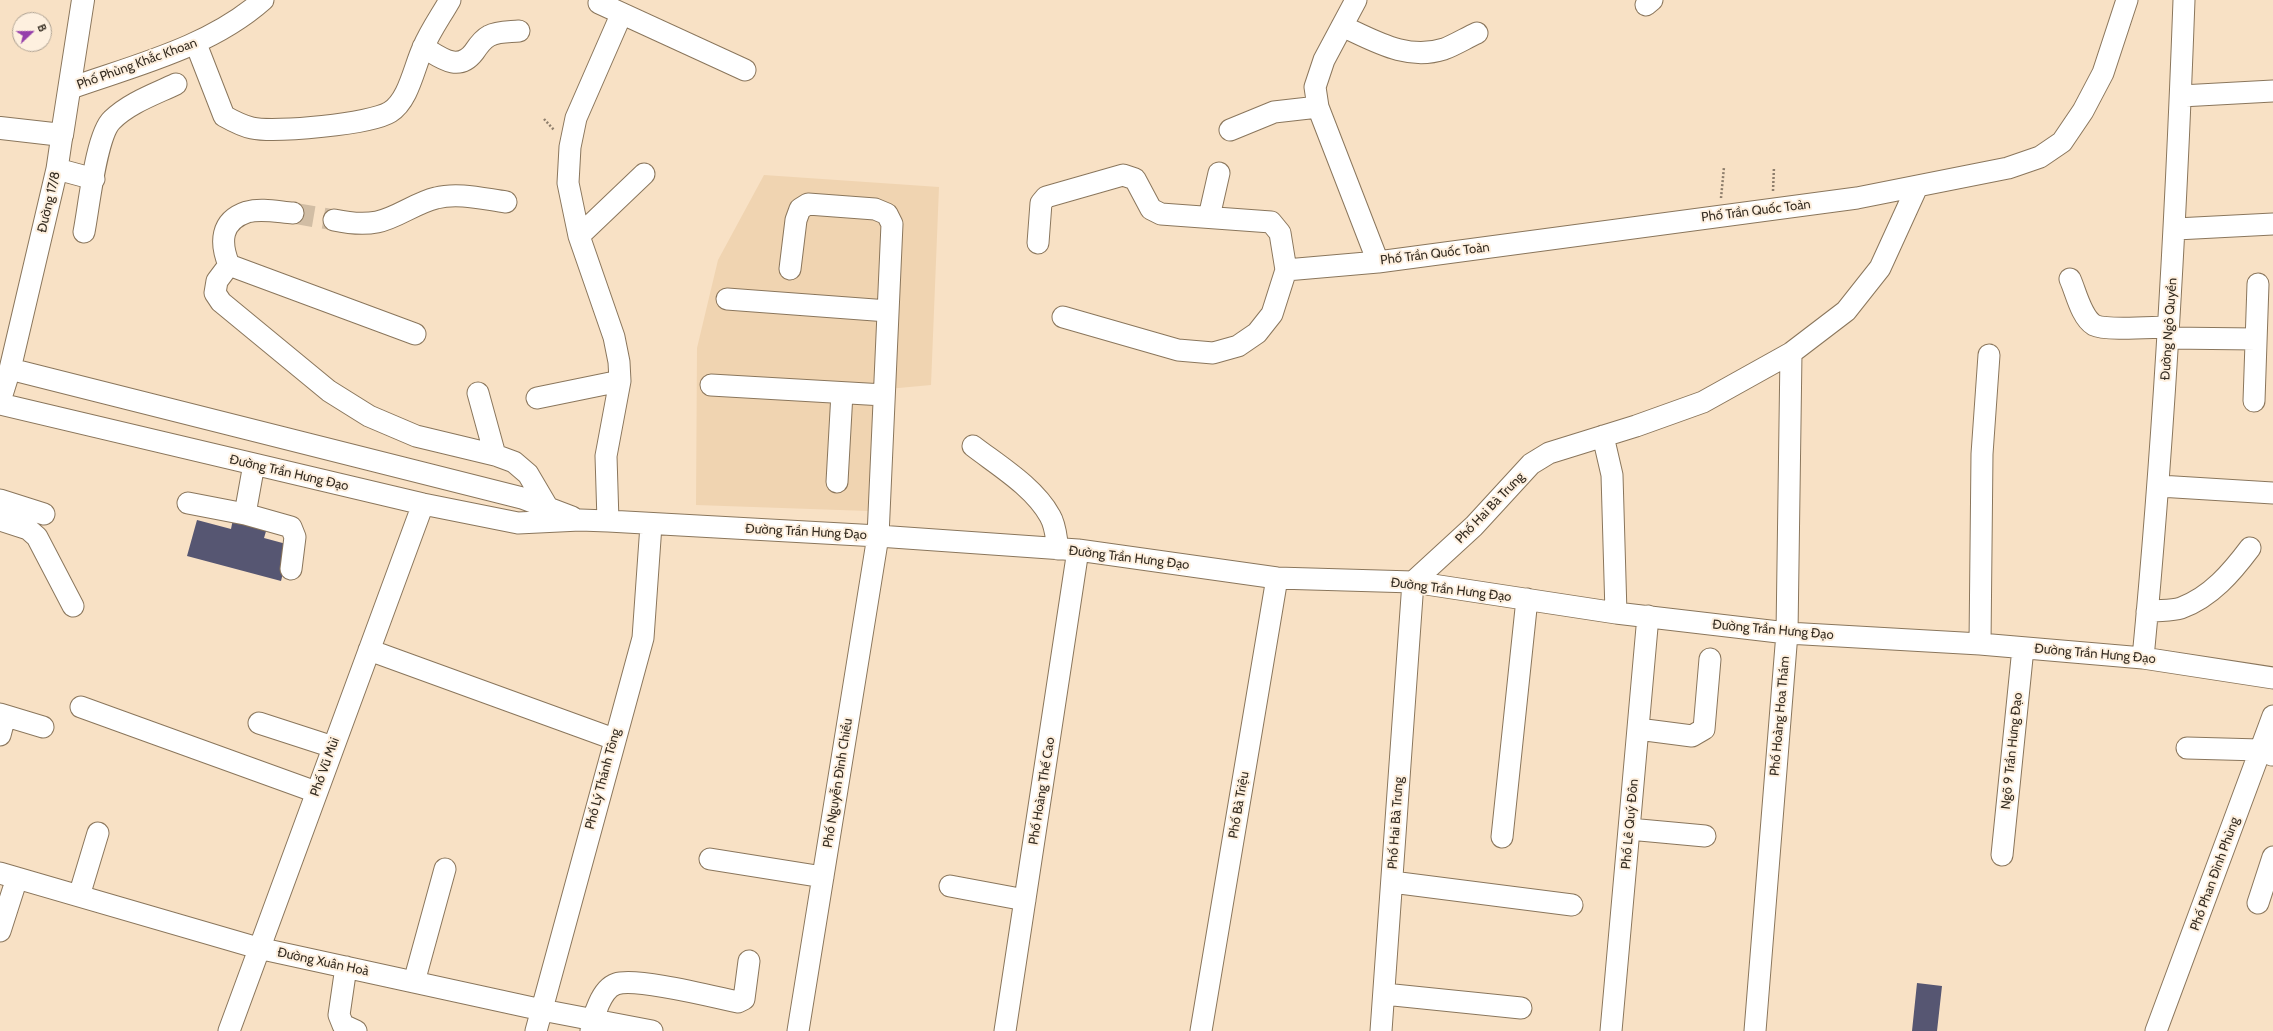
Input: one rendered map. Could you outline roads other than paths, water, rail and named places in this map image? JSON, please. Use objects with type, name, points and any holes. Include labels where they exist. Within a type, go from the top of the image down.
[{"type":"main road","name":"Đường 17/8","points":[[62,135],[71,88],[83,0]]},
{"type":"main road","points":[[0,128],[62,135]]},
{"type":"street","name":"Phố Phùng Khắc Khoan","points":[[71,88],[196,44],[239,18],[263,0]]},
{"type":"street","points":[[196,44],[224,116],[252,128],[275,130],[365,122],[390,112],[402,99],[423,47],[450,0]]},
{"type":"street","points":[[1356,0],[1324,60],[1315,87],[1318,107],[1378,262]]},
{"type":"street","name":"Phố Trần Quốc Toản","points":[[1286,270],[1378,262],[1857,198],[2008,168],[2040,157],[2062,142],[2084,111],[2103,73],[2127,0]]},
{"type":"street","name":"Đường Ngô Quyền","points":[[2143,658],[2159,486],[2176,229],[2184,0]]},
{"type":"street","points":[[599,3],[621,15],[744,70]]},
{"type":"street","points":[[608,521],[606,456],[620,381],[619,362],[614,337],[579,236],[568,183],[570,147],[576,118],[621,15]]},
{"type":"street","points":[[1342,26],[1398,50],[1418,54],[1444,49],[1477,32]]},
{"type":"street","points":[[423,47],[449,63],[457,63],[470,57],[487,36],[498,32],[520,31]]},
{"type":"street","points":[[84,232],[104,134],[111,120],[127,108],[176,84]]},
{"type":"street","points":[[2181,96],[2273,91]]},
{"type":"street","points":[[1230,130],[1274,112],[1318,107]]},
{"type":"street","name":"Đường 17/8","points":[[0,401],[10,369],[57,169],[62,135]]},
{"type":"street","points":[[57,169],[94,178]]},
{"type":"street","points":[[579,236],[644,174]]},
{"type":"street","points":[[1209,217],[1219,174]]},
{"type":"street","points":[[1038,243],[1041,204],[1046,197],[1123,175],[1135,179],[1151,209],[1161,214],[1271,222],[1280,233],[1286,270],[1272,314],[1257,334],[1238,346],[1213,353],[1178,350],[1063,317]]},
{"type":"street","name":"Phố Hai Bà Trưng","points":[[1381,1031],[1413,582],[1474,526],[1531,464],[1549,453],[1703,402],[1791,353],[1846,311],[1880,268],[1917,187]]},
{"type":"street","points":[[334,220],[356,224],[377,222],[414,204],[438,197],[469,196],[506,202]]},
{"type":"street","name":"Phố Nguyễn Đình Chiểu","points":[[790,270],[796,220],[800,209],[808,204],[875,209],[887,214],[892,224],[878,536],[798,1031]]},
{"type":"street","points":[[293,213],[265,211],[247,212],[234,220],[223,235],[223,249],[229,265],[415,334]]},
{"type":"street","points":[[2176,229],[2273,224]]},
{"type":"street","points":[[229,265],[217,280],[214,293],[221,302],[329,391],[369,416],[416,436],[495,455],[514,462],[528,474],[548,508]]},
{"type":"street","points":[[2070,279],[2084,314],[2094,325],[2106,328],[2256,339]]},
{"type":"street","points":[[2254,401],[2258,284]]},
{"type":"street","points":[[727,299],[888,311]]},
{"type":"street","name":"Phố Hoàng Hoa Thám","points":[[1755,1031],[1787,633],[1791,353]]},
{"type":"street","points":[[1980,644],[1982,454],[1989,355]]},
{"type":"street","name":"Đường Trần Hưng Đạo","points":[[10,369],[522,498],[580,520]]},
{"type":"street","points":[[536,398],[620,381]]},
{"type":"street","points":[[711,385],[884,395]]},
{"type":"street","points":[[478,393],[495,455]]},
{"type":"street","points":[[837,482],[842,393]]},
{"type":"street","name":"Đường Trần Hưng Đạo","points":[[0,404],[423,504],[518,523],[580,520],[608,521],[651,525],[878,536],[1068,550],[1277,578],[1413,582],[1616,613],[1787,633],[1980,644],[2143,658],[2273,678]]},
{"type":"street","points":[[1603,436],[1612,475],[1616,613]]},
{"type":"street","points":[[973,446],[1029,490],[1051,517],[1068,550]]},
{"type":"street","points":[[245,514],[254,464]]},
{"type":"street","points":[[2159,486],[2273,493]]},
{"type":"street","points":[[0,500],[44,514]]},
{"type":"street","points":[[188,504],[245,514],[291,527],[296,537],[291,569]]},
{"type":"street","name":"Phố Vũ Mùi","points":[[229,1031],[258,948],[423,504]]},
{"type":"street","points":[[0,520],[28,529],[37,537],[73,606]]},
{"type":"street","name":"Phố Lý Thánh Tông","points":[[536,1031],[614,739],[643,638],[646,617],[651,525]]},
{"type":"street","points":[[2147,612],[2181,608],[2206,593],[2229,575],[2250,548]]},
{"type":"street","name":"Phố Hoàng Thế Cao","points":[[1005,1031],[1025,900],[1068,550]]},
{"type":"street","name":"Phố Bà Triệu","points":[[1201,1031],[1277,578]]},
{"type":"street","points":[[1502,837],[1527,599]]},
{"type":"street","name":"Phố Lê Quý Đôn","points":[[1611,1031],[1648,616]]},
{"type":"street","name":"Ngõ 9 Trần Hưng Đạo","points":[[2002,855],[2023,648]]},
{"type":"street","points":[[369,650],[614,739]]},
{"type":"street","points":[[1638,729],[1692,736],[1704,728],[1710,658]]},
{"type":"street","points":[[81,707],[316,792]]},
{"type":"street","name":"Phố Phan Đình Phùng","points":[[2156,1031],[2267,753],[2273,716]]},
{"type":"street","points":[[2,722],[43,727]]},
{"type":"street","points":[[259,723],[333,747]]},
{"type":"street","points":[[2187,748],[2267,753]]},
{"type":"street","points":[[1629,829],[1705,836]]},
{"type":"street","points":[[79,896],[98,833]]},
{"type":"street","points":[[2258,903],[2273,857]]},
{"type":"street","points":[[710,859],[823,877]]},
{"type":"street","points":[[414,982],[445,869]]},
{"type":"street","points":[[0,931],[9,876]]},
{"type":"street","name":"Đường Xuân Hoà","points":[[9,876],[258,948],[542,1010],[592,1025],[652,1031]]},
{"type":"street","points":[[1392,882],[1572,905]]},
{"type":"street","points":[[950,886],[1025,900]]},
{"type":"street","points":[[592,1025],[607,990],[616,983],[631,983],[672,988],[738,1002],[744,999],[749,962]]},
{"type":"street","points":[[346,967],[339,1015],[343,1025],[356,1031]]},
{"type":"street","points":[[1384,994],[1521,1008]]},
{"type":"tunnel","points":[[293,213],[334,220]]}]
